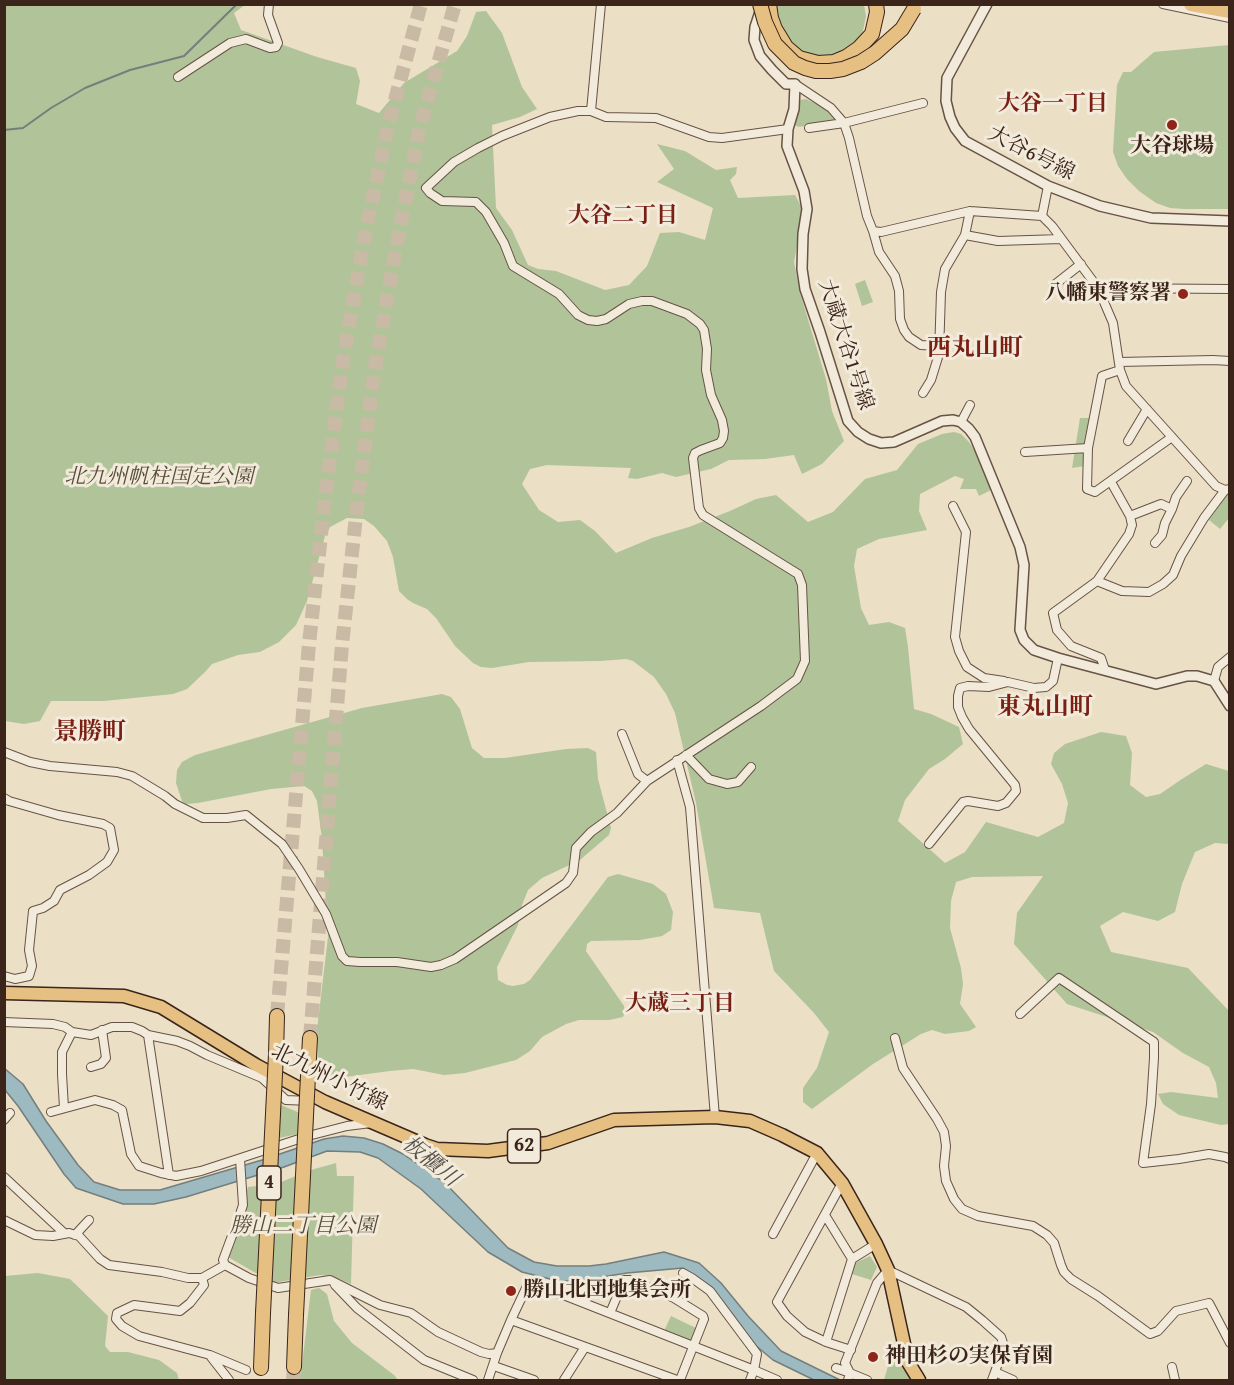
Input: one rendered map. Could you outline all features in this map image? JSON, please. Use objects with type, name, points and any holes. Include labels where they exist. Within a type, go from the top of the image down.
[{"type":"highway","points":[[762,4],[765,22],[775,44],[794,63],[816,71],[843,69],[875,53],[902,29],[915,6]]},
{"type":"highway","points":[[769,4],[771,18],[786,47],[799,58],[818,63],[834,62],[859,48],[872,34],[877,12],[876,4]]},
{"type":"highway","points":[[859,48],[870,23],[868,4]]},
{"type":"highway","points":[[1191,4],[1230,11]]},
{"type":"highway","name":"4","points":[[254,1369],[263,1313],[277,1016]]},
{"type":"highway","name":"4","points":[[294,1367],[310,1038]]},
{"type":"main road","name":"北九州小竹線","points":[[4,993],[124,996],[161,1007],[256,1065],[325,1102],[438,1149],[488,1150],[548,1143],[614,1120],[715,1118],[750,1121],[817,1153],[842,1183],[888,1270],[908,1362],[918,1380]]},
{"type":"street","points":[[178,77],[230,42],[246,39],[270,48],[276,47],[278,43],[268,15],[269,4]]},
{"type":"street","points":[[591,111],[601,4]]},
{"type":"street","points":[[762,4],[754,27],[754,40],[760,56],[786,84],[795,84],[831,108],[844,123],[867,216],[879,252],[895,276],[900,319],[904,330],[909,337],[921,345],[940,345]]},
{"type":"street","name":"大谷6号線","points":[[987,4],[947,78],[946,100],[950,117],[965,141],[1048,186],[1100,206],[1151,218],[1230,221]]},
{"type":"street","points":[[1163,4],[1230,18]]},
{"type":"street","points":[[4,752],[30,762],[50,766],[117,772],[132,776],[175,804],[203,818],[246,815],[282,844],[326,914],[342,956],[347,961],[397,962],[431,967],[441,965],[455,959],[566,883],[573,873],[576,848],[591,832],[617,813],[647,781],[761,706],[797,679],[805,661],[802,585],[798,574],[703,515],[699,508],[693,458],[695,453],[720,443],[724,431],[722,420],[711,395],[706,370],[707,348],[704,330],[700,324],[687,314],[652,301],[629,304],[606,319],[588,320],[578,315],[559,294],[513,266],[504,243],[486,212],[476,202],[442,201],[426,188],[454,162],[478,148],[550,117],[578,111],[591,111],[606,117],[656,118],[709,137],[722,138],[788,129],[794,109],[795,84]]},
{"type":"street","points":[[809,128],[844,123],[923,103]]},
{"type":"street","name":"大蔵大谷1号線","points":[[788,129],[787,146],[804,191],[807,208],[803,234],[802,269],[805,289],[848,421],[858,432],[881,443],[894,442],[942,421],[961,422]]},
{"type":"street","points":[[1042,216],[1048,186]]},
{"type":"street","points":[[873,231],[881,232],[970,211],[1042,216],[1098,288],[1113,323],[1120,366],[1126,386],[1216,486],[1227,489],[1204,518],[1173,574],[1163,584],[1149,592],[1122,591],[1097,580]]},
{"type":"street","points":[[923,393],[931,380],[940,345],[941,292],[945,269],[965,235],[970,211]]},
{"type":"street","points":[[965,235],[998,240],[1061,239]]},
{"type":"street","points":[[1053,286],[1081,264]]},
{"type":"street","points":[[1098,288],[1230,289]]},
{"type":"street","points":[[1172,437],[1095,492],[1087,489],[1088,448],[1102,376],[1120,366],[1230,361]]},
{"type":"street","points":[[970,405],[961,422],[975,437],[1020,547],[1024,564],[1020,630],[1024,640],[1034,650],[1156,684],[1187,676],[1197,676],[1214,681],[1230,706]]},
{"type":"street","points":[[1128,441],[1147,409]]},
{"type":"street","points":[[1026,452],[1088,448]]},
{"type":"street","points":[[1155,543],[1162,535],[1176,497],[1187,481]]},
{"type":"street","points":[[1105,670],[1101,658],[1071,646],[1057,630],[1053,613],[1097,580],[1129,534],[1132,525],[1130,516],[1111,482]]},
{"type":"street","points":[[1130,516],[1161,504],[1172,509]]},
{"type":"street","points":[[953,506],[966,532],[955,637],[967,667],[984,678],[1034,688],[1046,687],[1053,681],[1058,658]]},
{"type":"street","points":[[1214,681],[1218,667],[1230,657]]},
{"type":"street","points":[[929,844],[963,802],[998,806],[1006,803],[1016,791],[1015,785],[969,729],[958,707],[960,688],[989,687],[1008,682]]},
{"type":"street","points":[[622,734],[638,774],[647,781]]},
{"type":"street","points":[[686,755],[709,779],[727,784],[738,782],[751,767]]},
{"type":"street","points":[[678,760],[690,807],[715,1118]]},
{"type":"street","points":[[4,798],[58,815],[103,824],[110,828],[114,850],[107,862],[89,875],[60,890],[54,901],[33,911],[29,951],[32,966],[29,976],[15,979],[4,976]]},
{"type":"street","points":[[1020,1014],[1059,978],[1154,1042],[1152,1093],[1143,1163],[1209,1154],[1230,1160]]},
{"type":"street","points":[[4,1022],[53,1024],[65,1027],[72,1032],[91,1035],[112,1027],[132,1027],[148,1035],[190,1046],[261,1078],[286,1100],[325,1102]]},
{"type":"street","points":[[91,1067],[101,1064],[106,1058],[102,1030]]},
{"type":"street","points":[[64,1108],[62,1052],[72,1032]]},
{"type":"street","points":[[148,1035],[169,1175]]},
{"type":"street","points":[[895,1038],[903,1068],[944,1132],[946,1181],[962,1209],[978,1216],[1033,1226],[1047,1235],[1054,1243],[1064,1272],[1150,1334],[1158,1331],[1176,1311],[1209,1303],[1230,1343]]},
{"type":"street","points":[[51,1112],[95,1100],[113,1105],[122,1110],[131,1154],[140,1166],[176,1176],[240,1161],[308,1136],[373,1122]]},
{"type":"street","points":[[773,1234],[817,1153]]},
{"type":"street","points":[[240,1161],[243,1205],[223,1260],[225,1265],[249,1278],[278,1288],[330,1280],[381,1305],[411,1313],[438,1332],[481,1352],[497,1353]]},
{"type":"street","points":[[4,1177],[64,1233]]},
{"type":"street","points":[[842,1183],[777,1302],[787,1316],[805,1332],[851,1350]]},
{"type":"street","points":[[825,1215],[852,1259]]},
{"type":"street","points":[[4,1220],[35,1235],[53,1236],[69,1233],[79,1236],[100,1259],[109,1265],[202,1278],[225,1265]]},
{"type":"street","points":[[75,1235],[89,1220]]},
{"type":"street","points":[[826,1342],[852,1259],[876,1244]]},
{"type":"street","points":[[849,1377],[845,1363],[877,1283],[888,1270],[966,1307],[982,1320],[1001,1337],[1004,1346],[993,1376],[1013,1380]]},
{"type":"street","points":[[683,1273],[710,1291],[757,1354],[750,1380]]},
{"type":"street","points":[[202,1278],[204,1285],[190,1303],[180,1311],[134,1305],[117,1313],[116,1319],[122,1326],[140,1336],[254,1369]]},
{"type":"street","points":[[330,1280],[357,1308],[424,1360],[473,1380]]},
{"type":"street","points":[[511,1320],[679,1380],[704,1319],[703,1316],[674,1298],[631,1280],[624,1280],[610,1313]]},
{"type":"street","points":[[488,1380],[497,1353],[528,1284],[566,1296],[777,1380]]},
{"type":"street","points":[[564,1380],[585,1347]]},
{"type":"street","points":[[210,1355],[229,1380]]},
{"type":"street","points":[[494,1366],[534,1380]]},
{"type":"street","points":[[1172,1367],[1175,1380]]},
{"type":"street","points":[[836,1368],[849,1377],[867,1380]]},
{"type":"green space","name":"北九州帆柱国定公園","points":[[4,5],[245,5],[234,13],[241,30],[356,68],[360,81],[356,104],[379,113],[404,83],[457,51],[467,36],[476,12],[486,11],[502,33],[522,87],[537,109],[520,117],[492,125],[496,208],[512,230],[528,265],[538,269],[556,271],[605,290],[629,285],[647,266],[660,233],[679,232],[705,240],[713,208],[657,182],[674,169],[657,144],[685,151],[716,170],[737,167],[736,174],[730,180],[738,198],[795,195],[802,208],[794,262],[800,293],[826,379],[832,411],[844,441],[822,464],[802,474],[794,455],[729,460],[711,469],[676,477],[662,473],[637,479],[628,478],[631,468],[547,465],[530,469],[522,484],[539,510],[558,522],[580,520],[595,531],[616,553],[652,538],[689,527],[756,499],[776,495],[808,522],[833,512],[865,479],[897,470],[918,444],[942,434],[954,432],[961,434],[979,457],[991,490],[979,496],[976,489],[960,489],[964,479],[955,476],[920,494],[919,511],[927,530],[879,539],[857,549],[854,566],[861,608],[869,625],[889,622],[905,628],[914,709],[959,727],[963,744],[929,769],[905,800],[898,821],[945,863],[965,852],[986,822],[1038,837],[1064,823],[1068,803],[1062,784],[1051,764],[1054,753],[1065,744],[1101,732],[1126,736],[1132,753],[1130,785],[1146,797],[1160,794],[1206,764],[1229,771],[1229,844],[1215,843],[1195,852],[1182,884],[1175,912],[1158,921],[1123,912],[1100,926],[1111,952],[1188,968],[1229,1011],[1229,1124],[1221,1125],[1179,1115],[1163,1104],[1158,1094],[1171,1092],[1218,1098],[1216,1083],[1209,1067],[1183,1053],[1153,1032],[1067,1004],[1014,944],[1017,913],[1043,876],[972,877],[956,882],[951,901],[950,928],[961,968],[963,984],[960,1004],[976,1027],[969,1031],[945,1034],[932,1030],[921,1034],[873,1064],[812,1109],[803,1102],[803,1088],[817,1068],[829,1032],[774,971],[760,913],[714,908],[696,803],[675,713],[654,677],[633,661],[626,659],[529,662],[492,668],[481,667],[473,663],[455,646],[427,609],[413,603],[399,591],[393,557],[387,541],[374,526],[364,519],[347,518],[330,527],[325,536],[307,601],[296,625],[279,642],[260,652],[238,655],[212,664],[187,689],[173,694],[104,701],[51,701],[40,721],[24,724],[5,721]]},
{"type":"green space","points":[[773,5],[864,5],[866,16],[863,31],[860,38],[846,51],[834,57],[819,59],[804,53],[790,43],[779,28]]},
{"type":"green space","name":"大谷球場","points":[[1229,45],[1229,209],[1170,208],[1156,203],[1127,179],[1118,166],[1113,152],[1117,85],[1123,72],[1131,72],[1154,52]]},
{"type":"green space","points":[[806,99],[834,115],[834,121],[799,127],[794,125],[799,100]]},
{"type":"green space","points":[[865,280],[873,302],[862,306],[855,284]]},
{"type":"green space","points":[[1080,418],[1091,418],[1085,466],[1072,468]]},
{"type":"green space","points":[[1229,493],[1229,518],[1220,529],[1209,520]]},
{"type":"green space","points":[[442,694],[451,697],[460,709],[472,748],[484,758],[505,758],[566,749],[588,748],[596,752],[598,779],[611,828],[609,835],[580,860],[542,878],[528,890],[518,925],[497,967],[498,980],[513,986],[530,980],[608,877],[618,874],[653,884],[666,894],[673,912],[671,930],[662,936],[640,940],[591,941],[587,944],[586,951],[624,1006],[623,1017],[609,1020],[579,1020],[566,1024],[542,1037],[530,1051],[516,1060],[465,1073],[444,1075],[413,1069],[337,1078],[325,1075],[318,1064],[317,1030],[328,937],[322,839],[317,801],[312,791],[304,786],[271,789],[185,804],[176,783],[177,770],[182,762],[195,755],[362,708]]},
{"type":"green space","points":[[267,1099],[314,1119],[313,1131],[269,1140]]},
{"type":"green space","name":"勝山二丁目公園","points":[[336,1163],[337,1176],[354,1176],[351,1284],[332,1276],[320,1275],[273,1283],[228,1257],[248,1187],[276,1184]]},
{"type":"green space","points":[[870,1256],[877,1267],[871,1280],[852,1274],[855,1263]]},
{"type":"green space","points":[[38,1273],[70,1279],[108,1316],[105,1346],[110,1352],[128,1352],[159,1360],[177,1373],[179,1380],[5,1380],[5,1276]]},
{"type":"green space","points":[[319,1288],[327,1294],[334,1321],[352,1343],[398,1380],[290,1380],[301,1373],[311,1290]]},
{"type":"green space","points":[[671,1316],[696,1328],[692,1341],[664,1331]]},
{"type":"green space","points":[[895,1342],[905,1370],[911,1380],[884,1380]]},
{"type":"water","points":[[4,1068],[23,1084],[46,1121],[78,1165],[94,1182],[120,1190],[160,1190],[324,1139],[343,1136],[364,1138],[403,1154],[445,1183],[508,1248],[534,1262],[557,1266],[589,1266],[664,1252],[699,1263],[721,1283],[781,1351],[840,1380],[814,1380],[773,1360],[755,1345],[713,1290],[683,1268],[627,1273],[577,1281],[558,1281],[522,1272],[488,1252],[421,1189],[378,1158],[360,1152],[327,1151],[284,1167],[186,1197],[154,1204],[123,1204],[76,1188],[5,1090]]},
{"type":"waterway","points":[[4,130],[23,128],[85,88],[130,70],[184,56],[237,4]]},
{"type":"tunnel","points":[[277,1016],[309,644],[343,361],[365,234],[389,122],[421,4]]},
{"type":"tunnel","points":[[310,1038],[342,645],[375,368],[420,127],[455,4]]},
{"type":"tunnel","points":[[293,1380],[294,1367]]},
{"type":"place","name":"大谷球場","points":[[1172,125]]},
{"type":"place","name":"八幡東警察署","points":[[1183,294]]},
{"type":"place","name":"勝山北団地集会所","points":[[511,1291]]},
{"type":"place","name":"神田杉の実保育園","points":[[873,1357]]},
{"type":"district","name":"大谷一丁目","points":[[1053,104]]},
{"type":"district","name":"大谷二丁目","points":[[623,216]]},
{"type":"district","name":"西丸山町","points":[[975,349]]},
{"type":"district","name":"東丸山町","points":[[1045,708]]},
{"type":"district","name":"景勝町","points":[[90,733]]},
{"type":"district","name":"大蔵三丁目","points":[[680,1004]]},
{"type":"water label","name":"板櫃川","points":[[430,1162]]}]
